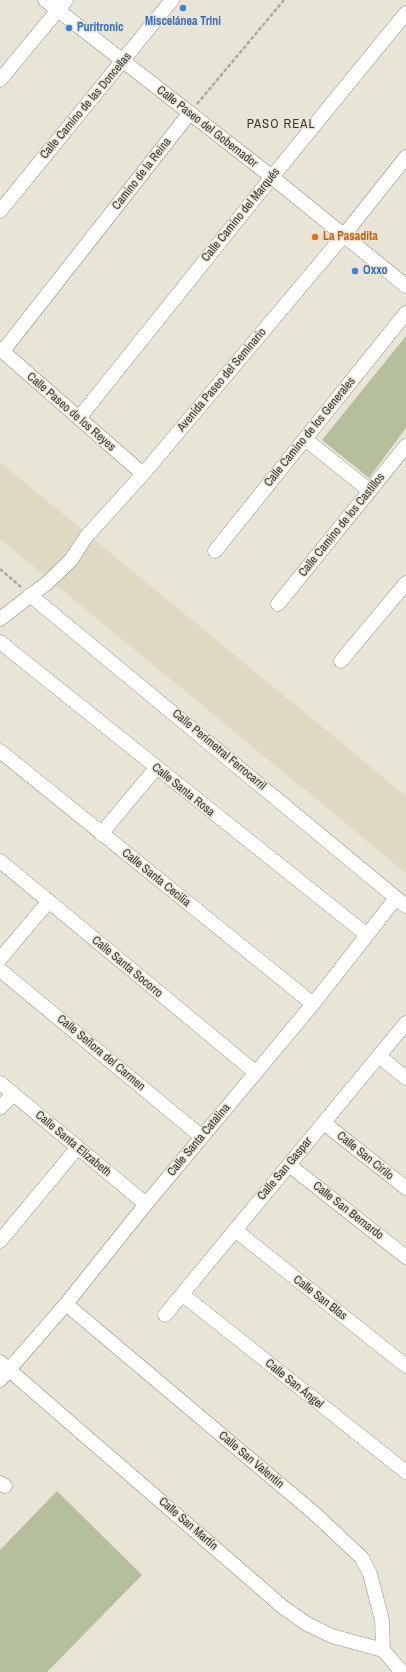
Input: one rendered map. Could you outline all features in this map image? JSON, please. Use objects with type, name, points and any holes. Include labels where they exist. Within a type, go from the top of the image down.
[{"type":"street","name":"Calle Paseo del Gobernador","points":[[45,0],[58,12],[188,114],[272,177],[406,286]]},
{"type":"street","points":[[0,80],[58,12],[66,0]]},
{"type":"street","name":"Calle Camino de las Doncellas","points":[[0,212],[172,0]]},
{"type":"street","name":"Calle Camino del Marqués","points":[[78,418],[406,13]]},
{"type":"street","name":"Camino de la Reina","points":[[2,350],[188,114]]},
{"type":"street","name":"Avenida Paseo del Seminario","points":[[0,619],[60,572],[71,560],[86,537],[143,474],[344,235],[406,157]]},
{"type":"street","name":"Calle Camino de los Generales","points":[[215,551],[406,313]]},
{"type":"street","name":"Calle Paseo de los Reyes","points":[[2,350],[143,474]]},
{"type":"street","points":[[305,439],[370,491]]},
{"type":"street","name":"Calle Camino de los Castillos","points":[[278,604],[406,446]]},
{"type":"street","points":[[342,661],[406,583]]},
{"type":"street","name":"Calle Perimetral Ferrocarril","points":[[30,595],[198,732],[401,902]]},
{"type":"street","name":"Calle Santa Rosa","points":[[0,642],[367,935]]},
{"type":"street","name":"Calle Santa Cecilia","points":[[0,751],[313,1004]]},
{"type":"street","points":[[101,834],[156,768]]},
{"type":"street","name":"Calle Santa Socorro","points":[[0,861],[255,1072]]},
{"type":"street","points":[[0,959],[49,901]]},
{"type":"street","name":"Calle Santa Catalina","points":[[3,1371],[66,1304],[146,1204],[313,1004],[367,935],[401,902]]},
{"type":"street","name":"Calle Señora del Carmen","points":[[0,970],[202,1137]]},
{"type":"street","name":"Calle San Gaspar","points":[[165,1315],[406,1023]]},
{"type":"street","points":[[379,1056],[406,1078]]},
{"type":"street","name":"Calle Santa Elizabeth","points":[[0,1083],[146,1204]]},
{"type":"street","points":[[0,1108],[12,1094]]},
{"type":"street","name":"Calle San Cirilo","points":[[324,1123],[406,1188]]},
{"type":"street","points":[[0,1241],[78,1147]]},
{"type":"street","name":"Calle San Bernardo","points":[[289,1165],[406,1258]]},
{"type":"street","name":"Calle San Blas","points":[[235,1230],[406,1366]]},
{"type":"street","name":"Calle San Ángel","points":[[183,1295],[406,1472]]},
{"type":"street","name":"Calle San Valentín","points":[[66,1304],[314,1513],[362,1558],[370,1574],[382,1620],[383,1650]]},
{"type":"street","name":"Calle San Martín","points":[[3,1371],[284,1608],[307,1624],[332,1636],[383,1650]]},
{"type":"street","points":[[383,1650],[402,1672]]},
{"type":"path","points":[[188,114],[284,0]]},
{"type":"path","points":[[0,569],[30,595]]},
{"type":"shaded area","points":[[0,462],[406,796],[406,873],[0,539]]},
{"type":"green space","points":[[406,336],[406,428],[369,478],[322,440]]},
{"type":"green space","points":[[57,1491],[142,1575],[47,1672],[0,1672],[0,1550]]},
{"type":"place","name":"Miscelánea Trini","points":[[183,8]]},
{"type":"place","name":"Puritronic","points":[[69,28]]},
{"type":"place","name":"La Pasadita","points":[[315,237]]},
{"type":"place","name":"Oxxo","points":[[355,271]]},
{"type":"district","name":"PASO REAL","points":[[281,125]]}]
